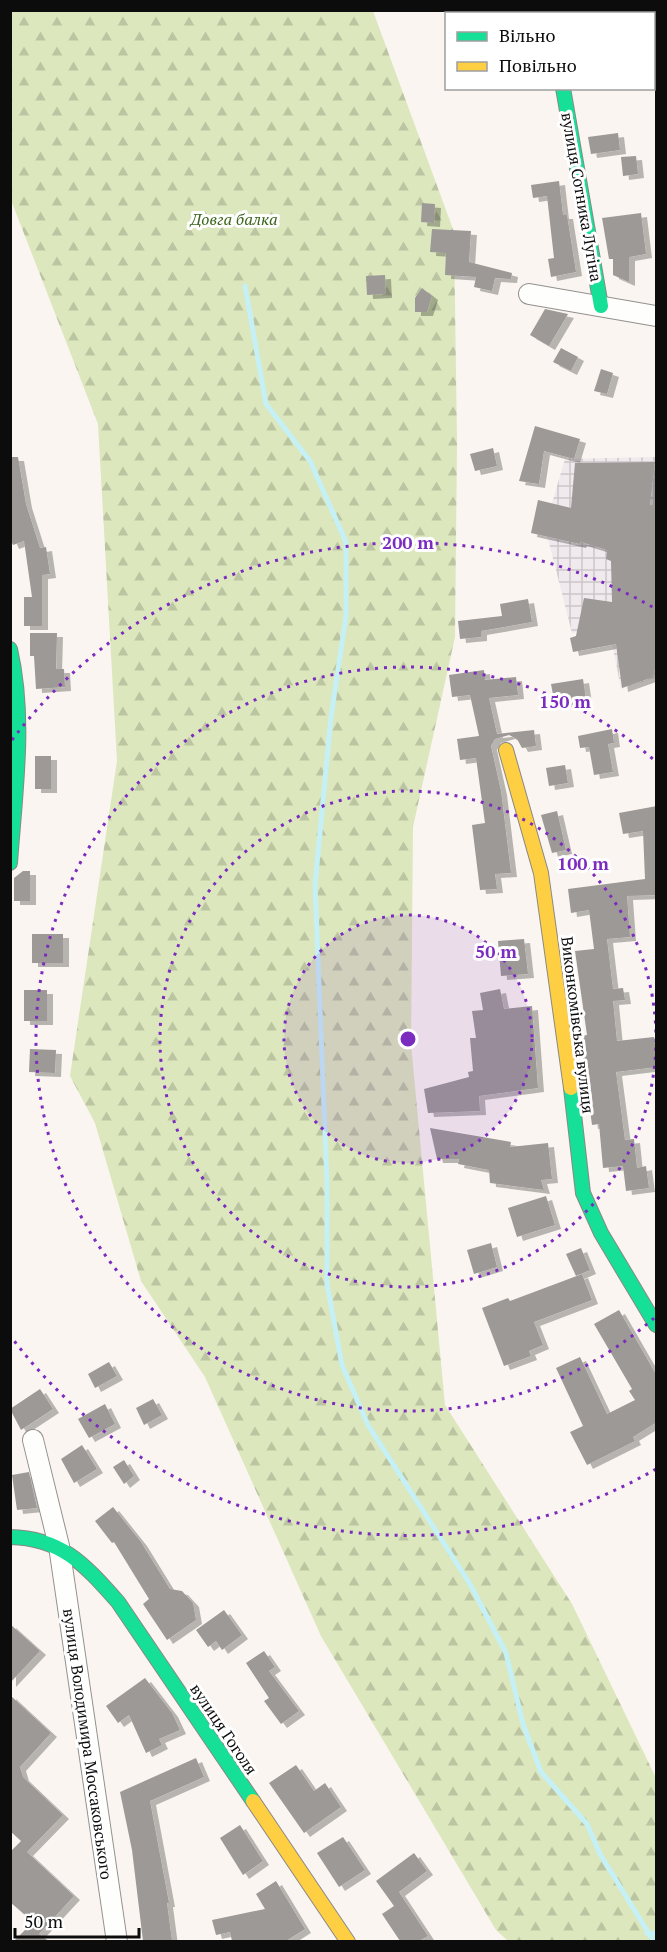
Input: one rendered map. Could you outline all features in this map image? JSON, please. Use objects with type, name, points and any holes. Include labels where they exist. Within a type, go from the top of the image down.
[{"type":"street","name":"вулиця Сотника Лугіна","points":[[563,90],[601,306]]},
{"type":"street","points":[[529,294],[657,316]]},
{"type":"street","points":[[10,649],[18,684],[18,764],[11,863]]},
{"type":"street","name":"Виконкомівська вулиця","points":[[506,750],[541,872],[564,1032],[583,1193],[596,1223],[657,1324]]},
{"type":"street","name":"вулиця Володимира Моссаковського","points":[[33,1440],[59,1546],[117,1941]]},
{"type":"street","name":"вулиця Гоголя","points":[[10,1536],[31,1536],[59,1546],[93,1573],[118,1602],[348,1941]]},
{"type":"shaded area","points":[[656,457],[656,669],[654,678],[621,689],[609,627],[572,633],[545,527],[565,459]]},
{"type":"green space","name":"Довга балка","points":[[11,11],[373,11],[454,232],[457,443],[455,637],[413,827],[411,1044],[445,1405],[572,1604],[656,1778],[656,1941],[508,1941],[496,1930],[321,1636],[205,1377],[141,1281],[95,1123],[70,1076],[117,761],[98,424],[11,200]]},
{"type":"building","points":[[618,133],[620,150],[591,154],[588,137]]},
{"type":"building","points":[[636,156],[638,174],[623,176],[621,157]]},
{"type":"building","points":[[559,181],[563,215],[567,215],[576,272],[551,277],[548,259],[554,258],[547,196],[533,198],[531,185]]},
{"type":"building","points":[[422,203],[435,204],[434,223],[421,222]]},
{"type":"building","points":[[641,213],[646,254],[629,257],[629,282],[613,275],[613,259],[609,259],[602,218]]},
{"type":"building","points":[[432,229],[471,231],[469,262],[512,273],[511,279],[495,278],[492,291],[474,287],[476,277],[445,275],[446,253],[430,252]]},
{"type":"building","points":[[385,275],[386,294],[367,295],[366,276]]},
{"type":"building","points":[[422,288],[432,296],[427,312],[415,312],[415,298]]},
{"type":"building","points":[[545,309],[568,314],[549,346],[530,335]]},
{"type":"building","points":[[561,348],[578,357],[571,371],[553,362]]},
{"type":"building","points":[[601,369],[613,373],[607,394],[594,391]]},
{"type":"building","points":[[535,426],[580,439],[574,459],[544,451],[539,484],[519,481]]},
{"type":"building","points":[[493,448],[497,466],[475,471],[470,454]]},
{"type":"building","points":[[10,457],[18,457],[26,504],[40,548],[46,547],[50,574],[42,575],[42,626],[24,626],[24,597],[32,597],[24,541],[13,545],[10,538]]},
{"type":"building","points":[[655,462],[650,505],[657,505],[657,659],[653,677],[622,688],[616,644],[573,652],[570,638],[576,636],[584,598],[612,602],[611,561],[606,559],[607,550],[581,542],[580,544],[531,533],[538,500],[571,508],[575,463]]},
{"type":"building","points":[[528,599],[532,622],[481,631],[481,637],[460,639],[458,621],[502,616],[500,604]]},
{"type":"building","points":[[30,633],[57,633],[56,669],[64,669],[65,687],[36,689],[34,656],[30,656]]},
{"type":"building","points":[[484,670],[485,680],[516,677],[518,695],[489,698],[497,734],[534,730],[536,746],[522,748],[517,739],[509,735],[495,739],[491,746],[501,791],[511,873],[495,874],[497,889],[480,890],[472,825],[485,823],[476,758],[460,760],[457,739],[479,736],[470,695],[452,697],[449,675]]},
{"type":"building","points":[[583,679],[586,699],[555,705],[551,684]]},
{"type":"building","points":[[612,729],[614,743],[608,744],[613,772],[594,775],[589,747],[580,748],[578,736]]},
{"type":"building","points":[[35,756],[51,756],[51,789],[35,789]]},
{"type":"building","points":[[565,765],[568,783],[549,786],[546,768]]},
{"type":"building","points":[[657,806],[657,895],[627,896],[630,937],[607,939],[613,989],[623,988],[625,1000],[613,1001],[617,1041],[654,1037],[657,1059],[657,1067],[616,1072],[625,1140],[634,1139],[637,1168],[646,1166],[649,1188],[626,1191],[623,1166],[603,1168],[599,1124],[592,1125],[580,1036],[587,1035],[575,951],[594,949],[589,910],[571,913],[568,889],[645,879],[643,831],[623,834],[619,813]]},
{"type":"building","points":[[557,811],[566,850],[552,853],[541,815]]},
{"type":"building","points":[[23,871],[30,871],[30,901],[14,901],[14,878]]},
{"type":"building","points":[[32,934],[63,934],[63,963],[32,963]]},
{"type":"building","points":[[524,939],[528,974],[501,976],[498,941]]},
{"type":"building","points":[[500,989],[504,1009],[532,1006],[538,1088],[479,1096],[480,1111],[428,1113],[424,1089],[469,1077],[468,1072],[473,1071],[470,1038],[476,1038],[472,1011],[483,1010],[480,993]]},
{"type":"building","points":[[24,990],[47,990],[47,1021],[24,1021]]},
{"type":"building","points":[[30,1049],[56,1050],[55,1073],[29,1072]]},
{"type":"building","points":[[430,1128],[511,1142],[510,1147],[548,1143],[552,1179],[541,1180],[544,1190],[490,1183],[489,1170],[458,1164],[459,1159],[437,1159]]},
{"type":"building","points":[[546,1196],[555,1225],[517,1237],[508,1208]]},
{"type":"building","points":[[491,1243],[497,1267],[474,1274],[467,1250]]},
{"type":"building","points":[[581,1248],[590,1270],[576,1276],[566,1254]]},
{"type":"building","points":[[582,1274],[592,1300],[534,1322],[543,1345],[529,1351],[531,1356],[504,1366],[482,1308],[508,1298],[510,1301]]},
{"type":"building","points":[[619,1310],[657,1376],[657,1422],[633,1437],[635,1441],[587,1465],[570,1432],[583,1426],[556,1368],[580,1357],[607,1414],[635,1400],[629,1391],[632,1389],[594,1324]]},
{"type":"building","points":[[109,1362],[117,1376],[95,1388],[88,1374]]},
{"type":"building","points":[[40,1389],[53,1409],[21,1430],[10,1409]]},
{"type":"building","points":[[153,1399],[162,1415],[144,1425],[136,1408]]},
{"type":"building","points":[[105,1404],[115,1424],[89,1438],[78,1419]]},
{"type":"building","points":[[82,1445],[97,1469],[74,1483],[61,1459]]},
{"type":"building","points":[[124,1460],[134,1476],[124,1484],[113,1467]]},
{"type":"building","points":[[29,1472],[37,1508],[17,1510],[12,1475]]},
{"type":"building","points":[[113,1507],[141,1542],[170,1589],[182,1591],[193,1603],[196,1620],[167,1640],[143,1604],[149,1599],[114,1542],[112,1543],[95,1521]]},
{"type":"building","points":[[224,1610],[242,1635],[222,1650],[216,1641],[208,1647],[196,1630]]},
{"type":"building","points":[[10,1624],[40,1651],[10,1683]]},
{"type":"building","points":[[264,1651],[275,1667],[269,1671],[299,1711],[281,1724],[264,1701],[269,1698],[246,1663]]},
{"type":"building","points":[[145,1678],[172,1713],[180,1730],[159,1739],[162,1745],[146,1753],[129,1715],[118,1723],[106,1706]]},
{"type":"building","points":[[10,1695],[51,1733],[20,1767],[23,1777],[63,1815],[27,1852],[74,1896],[39,1934],[48,1941],[14,1941],[33,1922],[10,1902],[10,1852],[21,1841],[10,1831]]},
{"type":"building","points":[[196,1758],[204,1777],[150,1801],[169,1903],[167,1903],[172,1941],[143,1941],[132,1850],[120,1792]]},
{"type":"building","points":[[296,1765],[314,1791],[325,1783],[341,1807],[304,1833],[269,1783]]},
{"type":"building","points":[[240,1825],[263,1861],[243,1875],[220,1838]]},
{"type":"building","points":[[343,1837],[365,1870],[339,1887],[317,1853]]},
{"type":"building","points":[[414,1853],[427,1871],[399,1892],[428,1936],[419,1941],[400,1941],[382,1914],[394,1906],[376,1881]]},
{"type":"building","points":[[276,1881],[305,1929],[286,1941],[232,1941],[230,1932],[216,1935],[212,1920],[265,1909],[256,1894]]},
{"type":"waterway","points":[[245,286],[266,404],[310,461],[346,542],[346,616],[331,717],[315,885],[327,1181],[327,1284],[342,1365],[368,1425],[470,1584],[506,1653],[523,1724],[541,1772],[587,1824],[600,1854],[654,1942]]},
{"type":"waterway","points":[[647,1933],[656,1934]]},
{"type":"traffic: fast","points":[[563,90],[601,306]]},
{"type":"traffic: fast","points":[[10,649],[15,675],[18,728],[10,863]]},
{"type":"traffic: fast","points":[[571,1088],[583,1193],[601,1233],[656,1325]]},
{"type":"traffic: fast","points":[[10,1537],[44,1542],[58,1548],[95,1576],[118,1602],[253,1801]]},
{"type":"traffic: slow","points":[[506,750],[541,873],[571,1088]]},
{"type":"traffic: slow","points":[[253,1801],[348,1942]]}]
